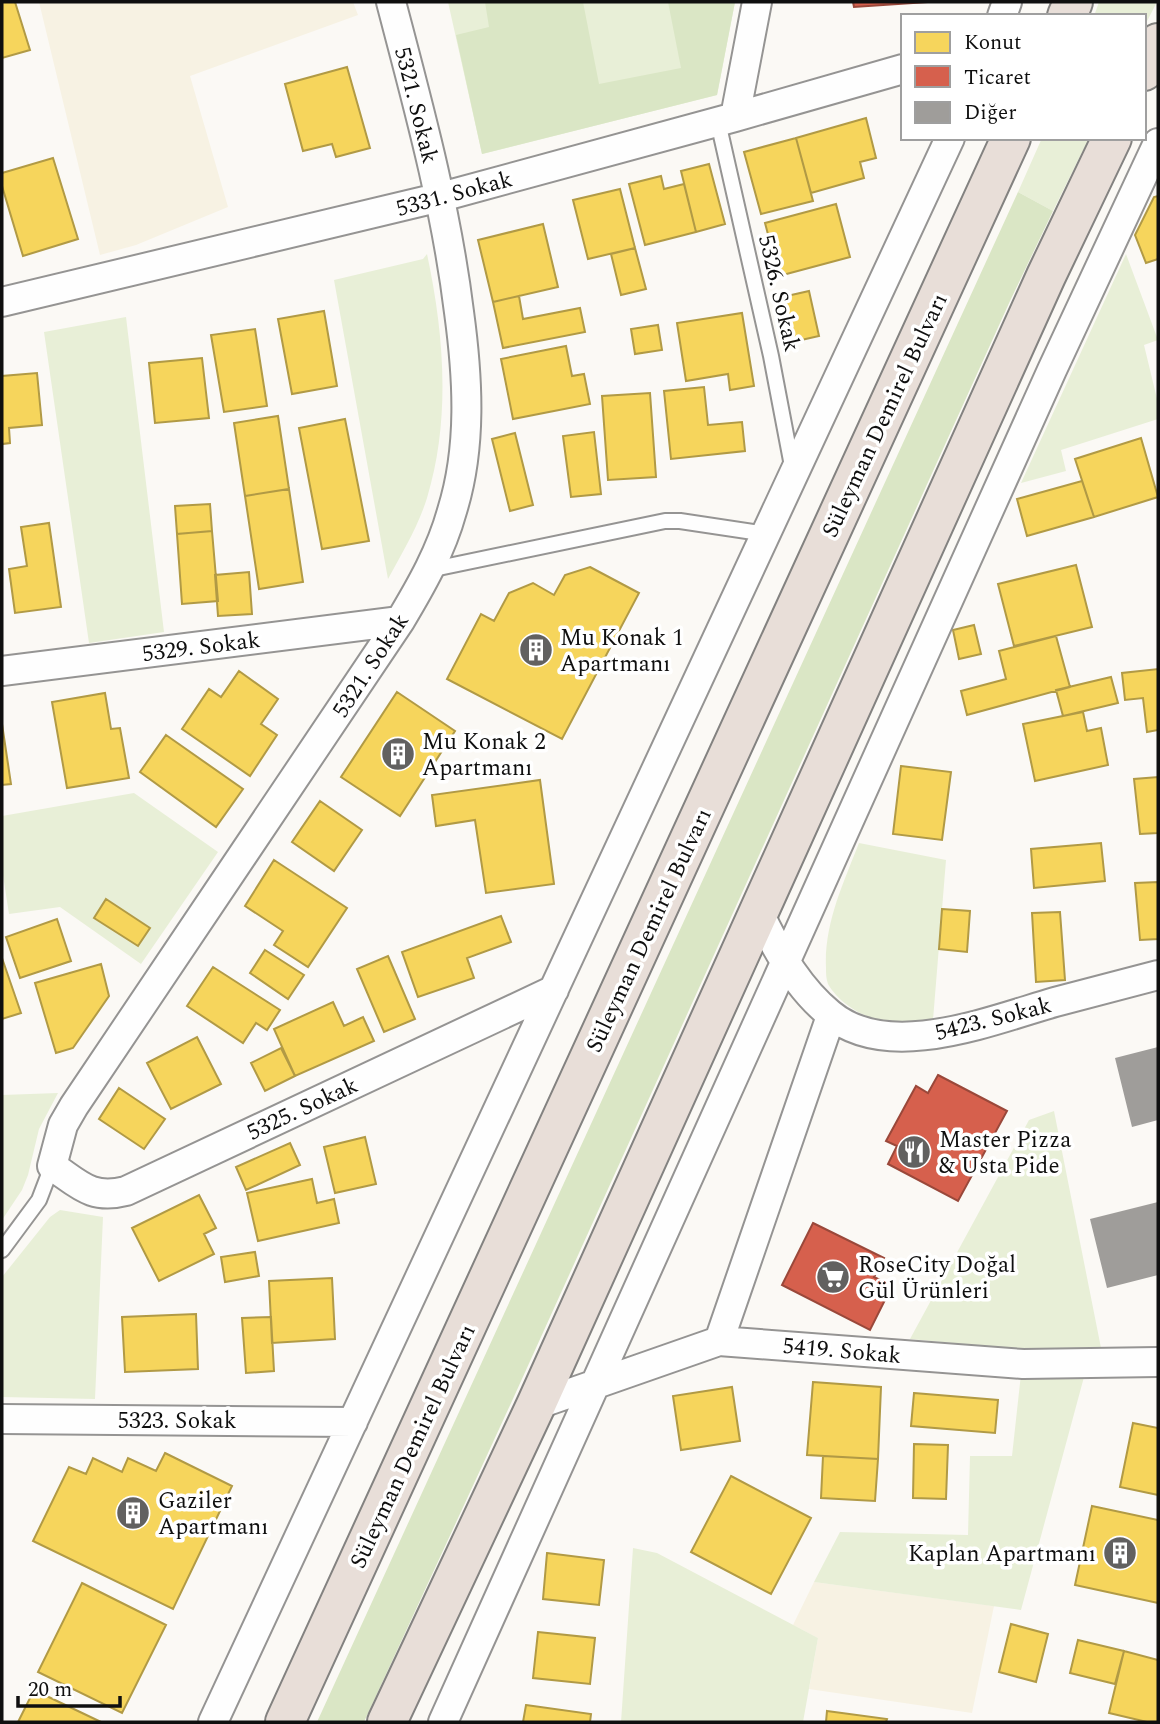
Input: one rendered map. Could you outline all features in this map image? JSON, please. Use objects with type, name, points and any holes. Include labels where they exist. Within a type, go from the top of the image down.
[{"type":"highway","points":[[1146,67],[1158,43]]},
{"type":"highway","name":"Süleyman Demirel Bulvarı","points":[[285,1722],[1010,140]]},
{"type":"highway","points":[[387,1722],[537,1405],[758,910],[1046,276],[1111,140]]},
{"type":"street","name":"5321. Sokak","points":[[52,1166],[63,1125],[74,1106],[400,621],[429,570],[453,510],[466,432],[463,342],[441,197],[391,2]]},
{"type":"street","points":[[727,120],[757,2]]},
{"type":"street","name":"5331. Sokak","points":[[2,302],[441,197],[727,120],[901,70]]},
{"type":"street","points":[[213,1722],[949,140]]},
{"type":"street","points":[[443,1722],[1046,382],[1158,143]]},
{"type":"street","name":"5329. Sokak","points":[[2,671],[400,621]]},
{"type":"street","name":"5423. Sokak","points":[[758,910],[771,938],[800,982],[831,1016],[876,1034],[941,1034],[1158,975]]},
{"type":"street","name":"5325. Sokak","points":[[52,1166],[92,1192],[102,1195],[126,1191],[554,990]]},
{"type":"street","points":[[719,1341],[831,1016]]},
{"type":"street","name":"5419. Sokak","points":[[537,1405],[719,1341],[1023,1364],[1158,1362]]},
{"type":"street","name":"5323. Sokak","points":[[2,1419],[352,1422]]},
{"type":"lane","name":"5326. Sokak","points":[[727,120],[794,475]]},
{"type":"lane","points":[[429,570],[665,521],[766,534]]},
{"type":"lane","name":"5321. Sokak","points":[[2,1250],[39,1200],[52,1166]]},
{"type":"shaded area","points":[[39,2],[353,2],[358,15],[190,76],[228,207],[136,245],[100,255]]},
{"type":"shaded area","points":[[814,1582],[994,1606],[972,1713],[809,1689],[818,1638],[793,1625]]},
{"type":"green space","points":[[448,2],[735,2],[717,95],[482,154]]},
{"type":"green space","points":[[485,2],[583,2],[599,84],[681,68],[668,2],[735,2],[717,95],[482,154],[456,35],[489,27]]},
{"type":"green space","points":[[1099,2],[1157,2],[1146,23],[1146,14],[1095,14]]},
{"type":"green space","points":[[1041,140],[1088,140],[1053,211],[1018,192]]},
{"type":"green space","points":[[1018,192],[1053,211],[512,1401],[364,1722],[317,1722]]},
{"type":"green space","points":[[427,254],[441,345],[440,438],[435,468],[423,509],[388,579],[334,280],[423,259]]},
{"type":"green space","points":[[1126,254],[1158,340],[1144,345],[1158,403],[1158,419],[1061,450],[1066,471],[1021,483]]},
{"type":"green space","points":[[126,317],[164,632],[89,643],[44,332]]},
{"type":"green space","points":[[134,793],[218,852],[141,964],[60,907],[9,914],[2,869],[2,816]]},
{"type":"green space","points":[[859,843],[946,860],[933,1020],[899,1022],[866,1016],[843,1002],[828,984],[826,952],[831,920]]},
{"type":"green space","points":[[58,1093],[39,1129],[22,1190],[2,1220],[2,1095]]},
{"type":"green space","points":[[1054,1111],[1101,1348],[1006,1348],[910,1339],[1029,1120]]},
{"type":"green space","points":[[60,1210],[103,1217],[95,1399],[2,1397],[2,1277],[50,1217]]},
{"type":"green space","points":[[1021,1374],[1084,1377],[1021,1610],[814,1582],[840,1532],[968,1535],[970,1456],[1012,1456]]},
{"type":"green space","points":[[633,1548],[657,1553],[818,1638],[803,1722],[621,1722]]},
{"type":"building: Konut","points":[[2,2],[15,2],[30,50],[2,58]]},
{"type":"building: Konut","points":[[347,67],[370,148],[336,157],[332,144],[303,151],[285,84]]},
{"type":"building: Konut","points":[[866,118],[876,158],[860,162],[864,178],[811,193],[796,138]]},
{"type":"building: Konut","points":[[796,138],[813,201],[761,214],[744,152]]},
{"type":"building: Konut","points":[[53,158],[78,239],[23,256],[2,186],[2,173]]},
{"type":"building: Konut","points":[[709,164],[725,224],[696,232],[681,171]]},
{"type":"building: Konut","points":[[661,176],[664,189],[684,184],[696,232],[645,245],[629,184]]},
{"type":"building: Konut","points":[[620,189],[635,248],[588,259],[573,200]]},
{"type":"building: Konut","points":[[1158,196],[1158,259],[1146,263],[1135,235],[1154,197]]},
{"type":"building: Konut","points":[[836,204],[850,257],[779,276],[765,223]]},
{"type":"building: Konut","points":[[543,224],[558,287],[493,302],[478,240]]},
{"type":"building: Konut","points":[[635,248],[646,289],[621,295],[611,254]]},
{"type":"building: Konut","points":[[809,291],[819,336],[788,343],[778,298]]},
{"type":"building: Konut","points":[[519,296],[523,319],[580,308],[585,332],[503,348],[493,302]]},
{"type":"building: Konut","points":[[324,311],[337,386],[292,394],[278,319]]},
{"type":"building: Konut","points":[[742,313],[754,386],[730,390],[728,374],[686,381],[677,323]]},
{"type":"building: Konut","points":[[658,325],[662,350],[635,354],[631,329]]},
{"type":"building: Konut","points":[[255,329],[267,406],[224,412],[211,335]]},
{"type":"building: Konut","points":[[566,346],[572,376],[584,374],[590,404],[513,419],[501,359]]},
{"type":"building: Konut","points":[[202,358],[209,418],[155,423],[149,363]]},
{"type":"building: Konut","points":[[37,373],[42,425],[9,428],[10,443],[2,444],[2,376]]},
{"type":"building: Konut","points":[[704,387],[708,425],[742,422],[745,451],[671,459],[664,391]]},
{"type":"building: Konut","points":[[650,393],[656,477],[608,480],[602,396]]},
{"type":"building: Konut","points":[[278,416],[289,489],[245,496],[234,423]]},
{"type":"building: Konut","points":[[345,419],[369,541],[322,549],[299,428]]},
{"type":"building: Konut","points":[[594,432],[601,494],[571,497],[563,436]]},
{"type":"building: Konut","points":[[515,433],[533,505],[510,511],[492,439]]},
{"type":"building: Konut","points":[[1141,438],[1158,497],[1094,517],[1075,459]]},
{"type":"building: Konut","points":[[1082,481],[1094,517],[1027,536],[1017,499]]},
{"type":"building: Konut","points":[[289,489],[303,582],[259,589],[245,496]]},
{"type":"building: Konut","points":[[210,504],[212,531],[177,534],[175,506]]},
{"type":"building: Konut","points":[[49,523],[61,607],[15,613],[9,569],[27,566],[21,527]]},
{"type":"building: Konut","points":[[212,531],[218,601],[182,604],[177,534]]},
{"type":"building: Konut","points":[[1076,565],[1092,627],[1014,646],[998,584]]},
{"type":"building: Konut","name":"Mu Konak 1 Apartmanı","points":[[590,567],[639,593],[562,739],[447,679],[481,614],[494,621],[509,593],[533,583],[554,595],[565,575]]},
{"type":"building: Konut","points":[[249,572],[252,614],[218,616],[215,575]]},
{"type":"building: Konut","points":[[974,625],[981,654],[959,659],[953,630]]},
{"type":"building: Konut","points":[[1056,636],[1070,687],[967,715],[961,691],[1006,679],[999,651]]},
{"type":"building: Konut","points":[[1158,669],[1158,730],[1147,732],[1143,698],[1125,700],[1122,673]]},
{"type":"building: Konut","points":[[239,671],[278,699],[261,724],[277,735],[250,776],[182,729],[209,689],[221,697]]},
{"type":"building: Konut","points":[[1111,677],[1118,703],[1063,716],[1056,690]]},
{"type":"building: Konut","name":"Mu Konak 2 Apartmanı","points":[[397,692],[455,731],[400,816],[341,777]]},
{"type":"building: Konut","points":[[105,693],[111,729],[120,728],[129,778],[67,788],[52,702]]},
{"type":"building: Konut","points":[[1083,712],[1087,731],[1101,728],[1108,765],[1035,781],[1023,724]]},
{"type":"building: Konut","points":[[2,724],[11,784],[2,785]]},
{"type":"building: Konut","points":[[166,735],[243,789],[216,827],[140,772]]},
{"type":"building: Konut","points":[[901,766],[951,772],[942,840],[893,834]]},
{"type":"building: Konut","points":[[1158,777],[1158,833],[1140,834],[1134,779]]},
{"type":"building: Konut","points":[[540,780],[554,884],[486,893],[475,820],[436,826],[432,795]]},
{"type":"building: Konut","points":[[320,801],[362,830],[334,871],[292,842]]},
{"type":"building: Konut","points":[[1101,843],[1105,881],[1034,888],[1031,849]]},
{"type":"building: Konut","points":[[274,860],[347,908],[308,967],[274,945],[283,931],[245,906]]},
{"type":"building: Konut","points":[[1158,882],[1158,939],[1140,940],[1135,883]]},
{"type":"building: Konut","points":[[106,899],[150,928],[138,946],[94,918]]},
{"type":"building: Konut","points":[[942,909],[970,911],[967,952],[939,949]]},
{"type":"building: Konut","points":[[1060,912],[1065,980],[1036,982],[1032,913]]},
{"type":"building: Konut","points":[[501,916],[511,942],[467,958],[474,978],[418,997],[402,952]]},
{"type":"building: Konut","points":[[57,919],[71,961],[20,978],[6,937]]},
{"type":"building: Konut","points":[[265,950],[304,975],[288,999],[250,973]]},
{"type":"building: Konut","points":[[388,956],[415,1019],[384,1032],[357,969]]},
{"type":"building: Konut","points":[[2,958],[21,1013],[2,1019]]},
{"type":"building: Konut","points":[[101,964],[109,996],[73,1048],[56,1053],[35,983]]},
{"type":"building: Konut","points":[[213,967],[280,1010],[267,1030],[256,1023],[243,1043],[187,1006]]},
{"type":"building: Konut","points":[[333,1002],[344,1026],[363,1017],[374,1041],[295,1076],[274,1029]]},
{"type":"building: Konut","points":[[197,1037],[221,1084],[171,1109],[147,1063]]},
{"type":"building: Konut","points":[[281,1048],[295,1076],[265,1091],[251,1063]]},
{"type":"building: Konut","points":[[119,1088],[165,1119],[144,1149],[99,1119]]},
{"type":"building: Konut","points":[[365,1137],[376,1184],[335,1193],[324,1147]]},
{"type":"building: Konut","points":[[290,1143],[300,1165],[246,1190],[236,1167]]},
{"type":"building: Konut","points":[[312,1179],[317,1203],[334,1199],[339,1223],[258,1241],[247,1193]]},
{"type":"building: Konut","points":[[199,1195],[216,1228],[204,1234],[214,1254],[159,1281],[132,1228]]},
{"type":"building: Konut","points":[[255,1252],[259,1276],[225,1282],[221,1257]]},
{"type":"building: Konut","points":[[332,1278],[335,1339],[272,1343],[269,1281]]},
{"type":"building: Konut","points":[[196,1314],[198,1369],[125,1372],[122,1317]]},
{"type":"building: Konut","points":[[271,1317],[274,1371],[246,1373],[242,1318]]},
{"type":"building: Konut","points":[[813,1382],[881,1387],[878,1459],[807,1455]]},
{"type":"building: Konut","points":[[732,1387],[740,1441],[681,1450],[673,1396]]},
{"type":"building: Konut","points":[[914,1393],[998,1400],[995,1433],[911,1426]]},
{"type":"building: Konut","points":[[1133,1423],[1158,1428],[1158,1495],[1120,1487]]},
{"type":"building: Konut","points":[[914,1444],[948,1445],[946,1499],[913,1498]]},
{"type":"building: Konut","name":"Gaziler Apartmanı","points":[[165,1453],[232,1486],[173,1609],[33,1541],[69,1467],[86,1474],[93,1458],[122,1472],[128,1458],[156,1471]]},
{"type":"building: Konut","points":[[823,1456],[878,1459],[875,1501],[821,1498]]},
{"type":"building: Konut","points":[[731,1476],[811,1518],[771,1594],[691,1552]]},
{"type":"building: Konut","name":"Kaplan Apartmanı","points":[[1092,1506],[1158,1520],[1158,1603],[1075,1585]]},
{"type":"building: Konut","points":[[547,1553],[604,1560],[599,1605],[543,1599]]},
{"type":"building: Konut","points":[[82,1583],[166,1625],[122,1713],[38,1672]]},
{"type":"building: Konut","points":[[1011,1624],[1048,1634],[1036,1682],[999,1672]]},
{"type":"building: Konut","points":[[538,1632],[595,1638],[590,1684],[533,1678]]},
{"type":"building: Konut","points":[[1078,1640],[1124,1651],[1115,1684],[1070,1673]]},
{"type":"building: Konut","points":[[1124,1651],[1158,1660],[1158,1722],[1109,1713]]},
{"type":"building: Konut","points":[[34,1690],[101,1722],[18,1722]]},
{"type":"building: Konut","points":[[526,1705],[591,1714],[590,1722],[523,1722]]},
{"type":"building: Konut","points":[[827,1711],[887,1719],[886,1722],[826,1722]]},
{"type":"building: Ticaret","points":[[853,2],[928,2],[854,7]]},
{"type":"building: Ticaret","points":[[938,1075],[1007,1111],[958,1201],[888,1164],[897,1146],[886,1141],[916,1086],[928,1093]]},
{"type":"building: Ticaret","points":[[813,1223],[884,1258],[874,1277],[892,1286],[870,1330],[782,1285]]},
{"type":"building: Diğer","points":[[1158,1047],[1158,1120],[1132,1127],[1115,1058]]},
{"type":"building: Diğer","points":[[1158,1202],[1158,1275],[1107,1288],[1090,1219]]},
{"type":"place","name":"Mu Konak 1 Apartmanı","points":[[536,650]]},
{"type":"place","name":"Mu Konak 2 Apartmanı","points":[[398,754]]},
{"type":"place","name":"Master Pizza & Usta Pide","points":[[914,1152]]},
{"type":"place","name":"RoseCity Doğal Gül Ürünleri","points":[[833,1277]]},
{"type":"place","name":"Gaziler Apartmanı","points":[[133,1513]]},
{"type":"place","name":"Kaplan Apartmanı","points":[[1120,1553]]}]
